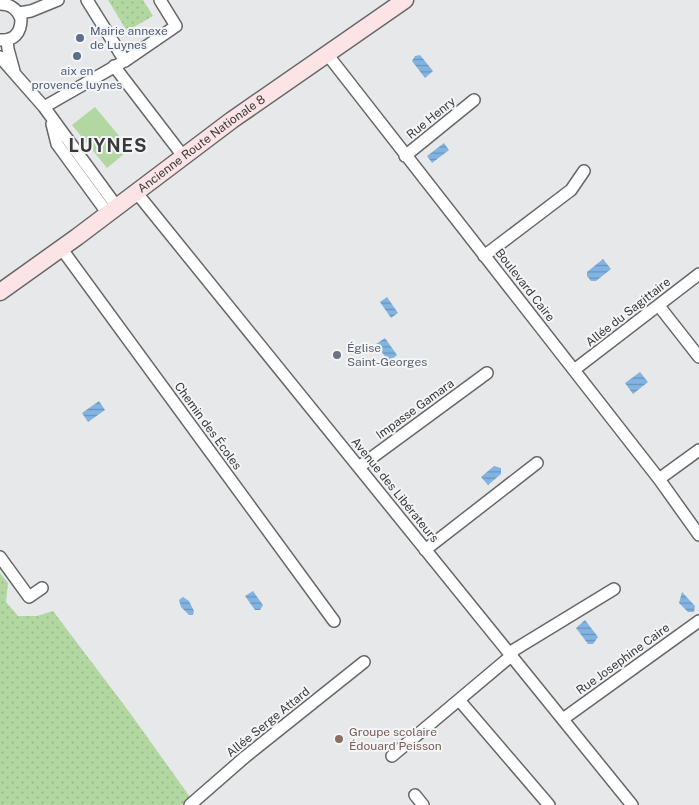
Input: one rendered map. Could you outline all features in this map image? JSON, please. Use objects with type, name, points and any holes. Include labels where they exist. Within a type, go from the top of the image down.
[{"type":"main road","name":"Ancienne Route Nationale 8","points":[[0,292],[113,210],[183,156],[405,0]]},
{"type":"street","points":[[14,72],[4,40],[14,37],[19,32],[21,25],[31,11],[58,0]]},
{"type":"street","points":[[87,0],[125,61]]},
{"type":"street","points":[[44,107],[125,61],[176,26],[160,0]]},
{"type":"street","points":[[0,4],[8,4],[31,11]]},
{"type":"street","points":[[15,7],[21,25]]},
{"type":"street","name":"Boulevard Caire","points":[[326,54],[659,479],[699,535]]},
{"type":"street","points":[[0,58],[44,107],[113,210]]},
{"type":"street","points":[[114,66],[183,156]]},
{"type":"street","name":"Rue Henry","points":[[405,156],[474,100]]},
{"type":"street","points":[[484,256],[571,190],[584,171]]},
{"type":"street","name":"Avenue des Libérateurs","points":[[136,192],[632,805]]},
{"type":"street","name":"Chemin des Écoles","points":[[61,248],[334,621]]},
{"type":"street","name":"Allée du Sagittaire","points":[[574,370],[699,274]]},
{"type":"street","points":[[659,306],[699,357]]},
{"type":"street","name":"Impasse Gamara","points":[[359,467],[487,374]]},
{"type":"street","points":[[659,479],[699,450]]},
{"type":"street","points":[[425,550],[537,463]]},
{"type":"street","points":[[0,558],[29,597],[42,588]]},
{"type":"street","points":[[392,756],[511,656],[514,650],[614,589]]},
{"type":"street","name":"Rue Josephine Caire","points":[[563,718],[699,621]]},
{"type":"street","name":"Allée Serge Attard","points":[[190,805],[245,757],[364,662]]},
{"type":"street","points":[[459,700],[549,805]]},
{"type":"street","points":[[414,795],[423,805]]},
{"type":"green space","points":[[108,0],[143,0],[153,16],[127,31]]},
{"type":"green space","points":[[95,107],[130,149],[107,168],[72,125]]},
{"type":"green space","points":[[0,573],[8,583],[6,602],[18,616],[37,616],[53,611],[130,713],[190,797],[181,805],[0,805]]},
{"type":"water","points":[[420,55],[433,71],[425,78],[412,61],[415,56]]},
{"type":"water","points":[[444,143],[449,150],[432,163],[427,156]]},
{"type":"water","points":[[603,259],[611,269],[596,281],[591,281],[587,276],[587,272]]},
{"type":"water","points":[[387,297],[398,313],[391,318],[380,302]]},
{"type":"water","points":[[385,338],[397,355],[389,362],[376,344]]},
{"type":"water","points":[[640,372],[648,382],[633,394],[625,383]]},
{"type":"water","points":[[99,401],[105,410],[88,422],[82,413]]},
{"type":"water","points":[[494,466],[501,468],[501,474],[488,485],[481,477]]},
{"type":"water","points":[[253,591],[263,605],[260,610],[255,610],[245,596]]},
{"type":"water","points":[[682,592],[695,606],[694,612],[688,612],[679,603]]},
{"type":"water","points":[[183,597],[189,601],[194,611],[193,615],[189,615],[181,607],[179,600]]},
{"type":"water","points":[[585,620],[598,637],[593,644],[588,644],[576,628]]},
{"type":"place","name":"Mairie annexe de Luynes","points":[[80,38]]},
{"type":"place","name":"aix en provence luynes","points":[[77,56]]},
{"type":"place","name":"Église Saint-Georges","points":[[337,355]]},
{"type":"place","name":"Groupe scolaire Édouard Peisson","points":[[339,739]]},
{"type":"district","name":"LUYNES","points":[[108,145]]}]
